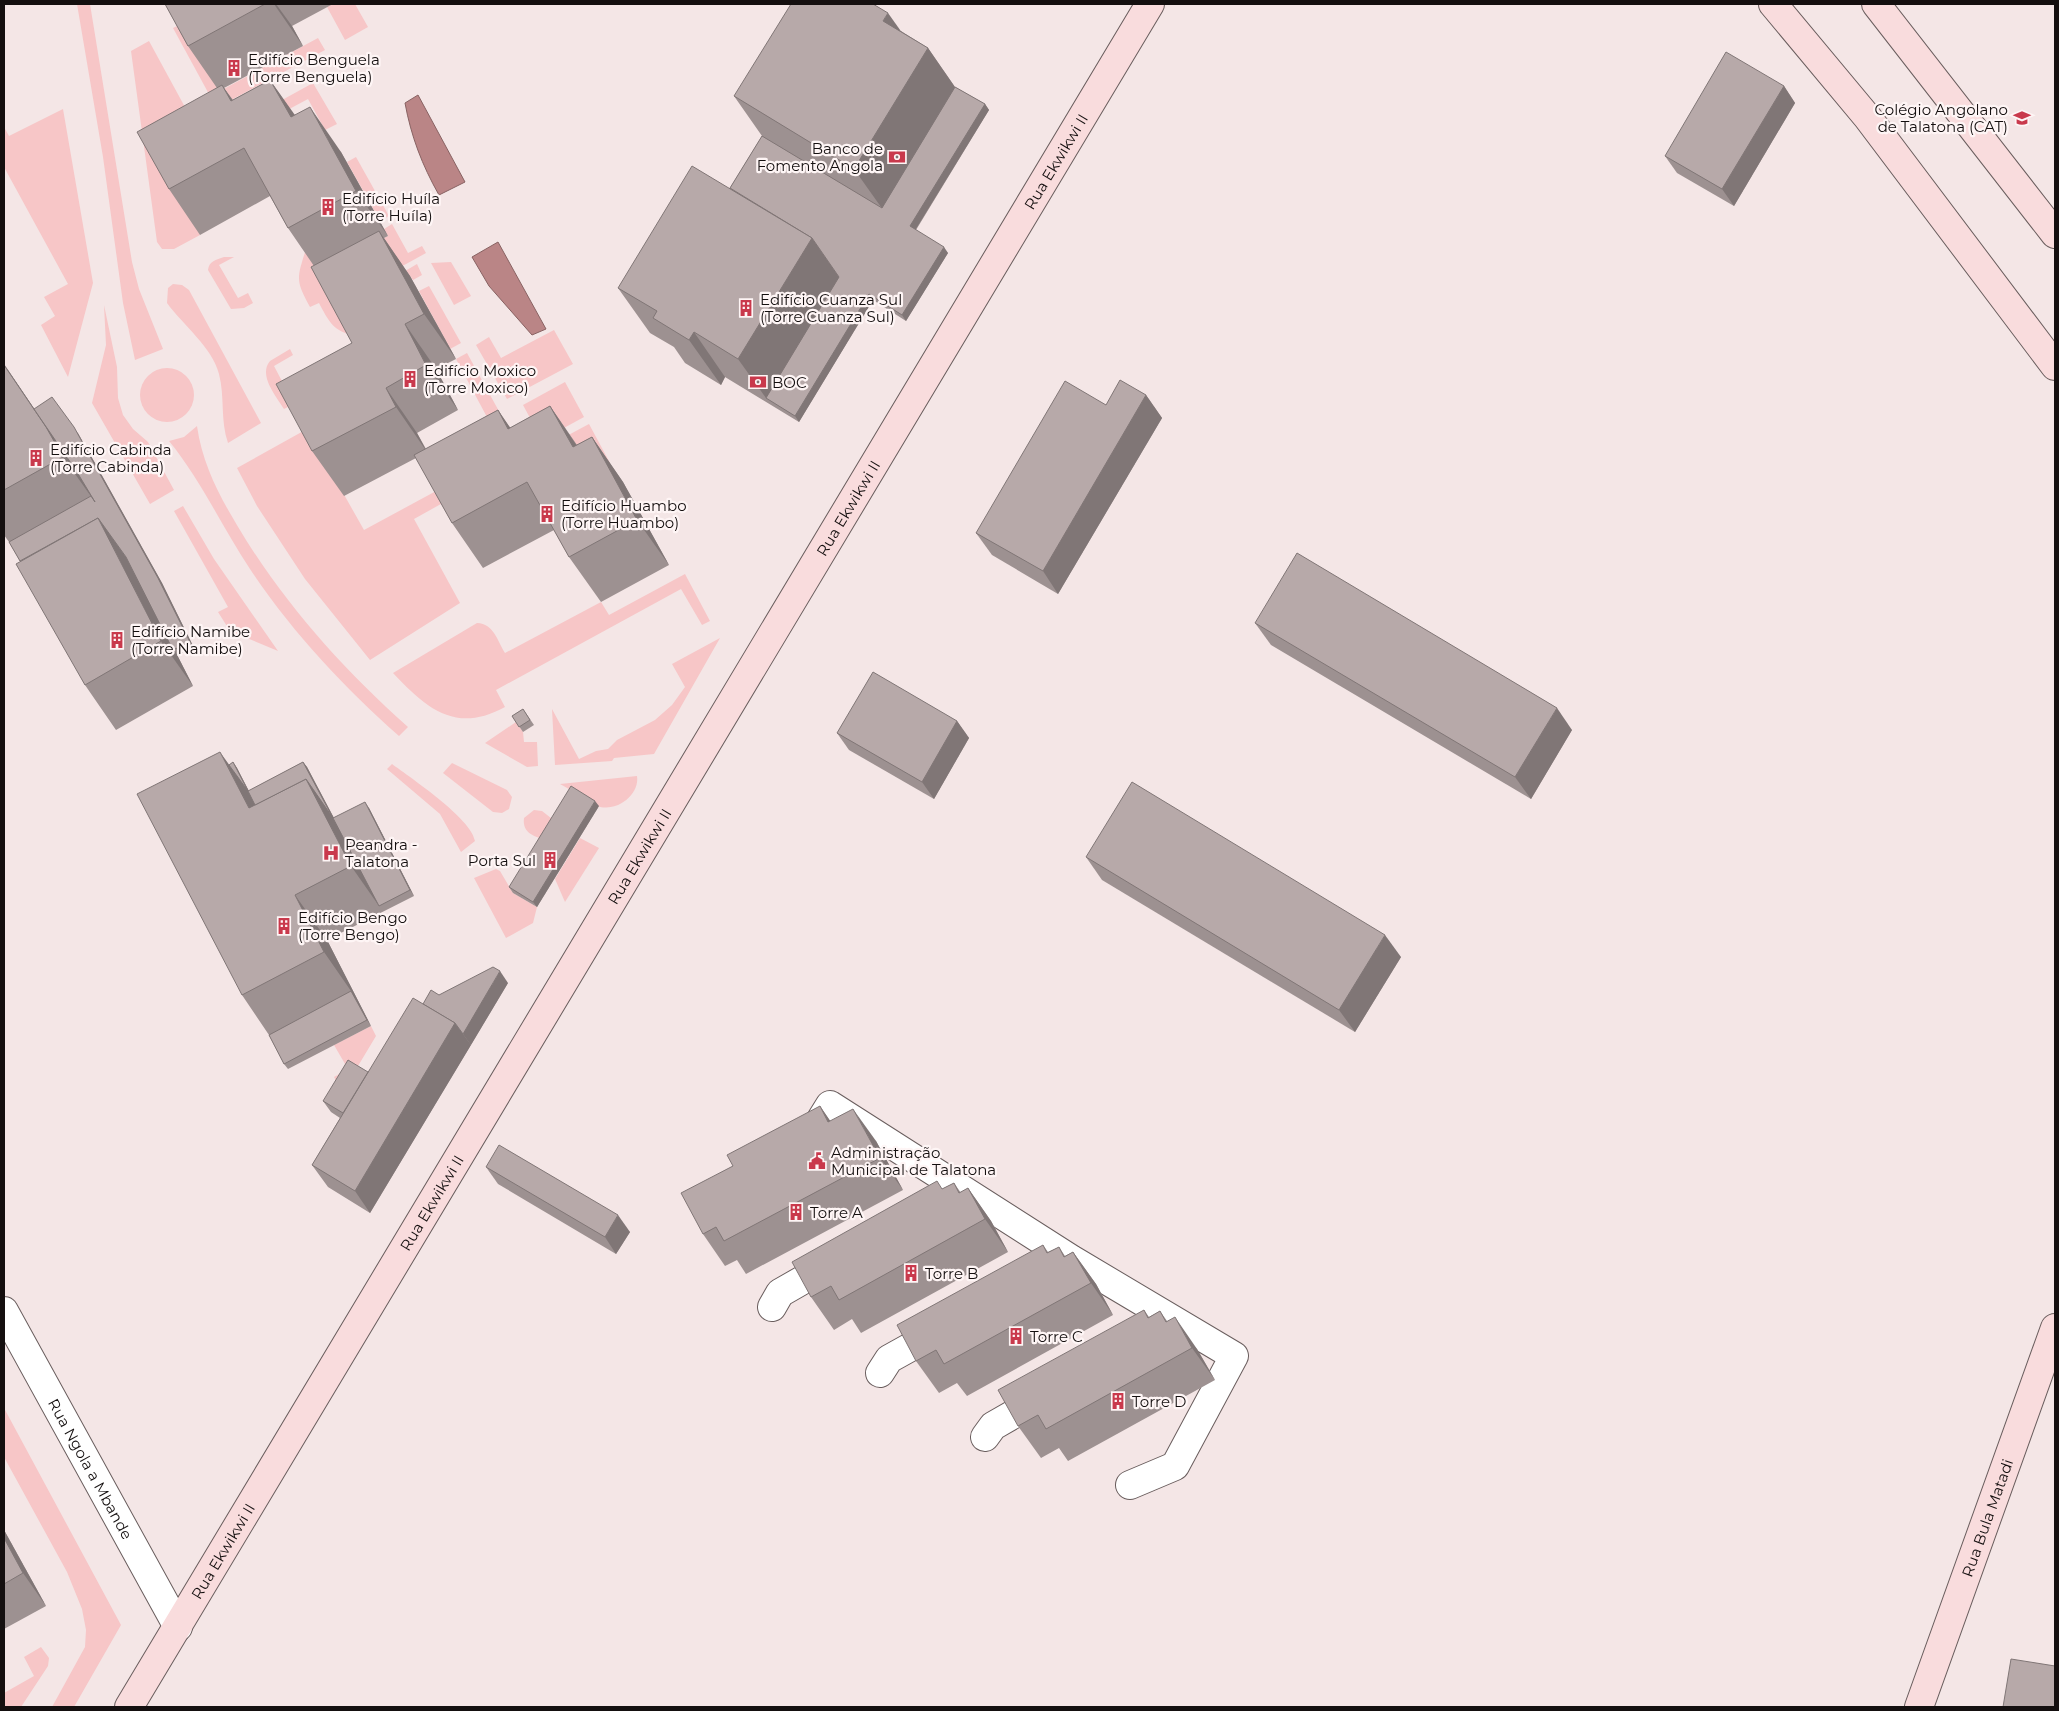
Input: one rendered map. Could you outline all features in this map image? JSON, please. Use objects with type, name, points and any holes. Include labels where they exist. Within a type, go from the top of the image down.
[{"type":"street","name":"Rua Ekwikwi II","points":[[129,1707],[1150,4]]},
{"type":"street","points":[[1773,4],[1868,118],[2055,366]]},
{"type":"street","points":[[1876,4],[2055,234]]},
{"type":"street","points":[[812,1134],[830,1105],[1071,1259],[1234,1356],[1175,1466],[1130,1484]]},
{"type":"street","points":[[936,1204],[961,1189]]},
{"type":"street","points":[[772,1307],[780,1293],[858,1248]]},
{"type":"street","points":[[1045,1273],[1071,1259]]},
{"type":"street","name":"Rua Ngola a Mbande","points":[[4,1311],[178,1627]]},
{"type":"street","points":[[880,1373],[889,1360],[967,1316]]},
{"type":"street","points":[[1152,1337],[1177,1323]]},
{"type":"street","name":"Rua Bula Matadi","points":[[1919,1707],[2055,1328]]},
{"type":"street","points":[[985,1437],[992,1426],[1068,1384]]},
{"type":"shaded area","points":[[77,4],[90,4],[132,262],[139,289],[163,349],[135,360],[123,303],[103,157]]},
{"type":"shaded area","points":[[333,4],[355,4],[368,27],[345,40],[327,7]]},
{"type":"shaded area","points":[[183,23],[220,91],[318,38],[325,50],[171,132],[169,177],[200,235],[174,249],[162,249],[157,242],[131,51],[149,41],[186,109],[210,96],[173,28]]},
{"type":"shaded area","points":[[313,83],[337,124],[325,130],[308,99],[278,115],[273,105]]},
{"type":"shaded area","points":[[418,95],[465,182],[439,195],[427,173],[407,115],[405,103]]},
{"type":"shaded area","points":[[63,109],[93,283],[68,377],[41,325],[55,316],[44,297],[68,284],[4,167],[4,127],[9,136]]},
{"type":"shaded area","points":[[356,157],[389,216],[380,221],[347,162]]},
{"type":"shaded area","points":[[392,224],[408,253],[422,246],[426,253],[397,269],[400,274],[417,264],[422,275],[413,280],[410,276],[355,335],[342,332],[332,325],[319,303],[310,307],[302,291],[299,273],[306,249],[320,273],[388,236],[384,229]]},
{"type":"shaded area","points":[[498,242],[546,329],[532,335],[489,286],[472,257]]},
{"type":"shaded area","points":[[224,257],[234,257],[219,265],[238,298],[248,293],[253,303],[244,308],[231,309],[208,270],[211,263]]},
{"type":"shaded area","points":[[451,262],[471,296],[454,305],[431,263]]},
{"type":"shaded area","points":[[173,284],[182,285],[189,290],[261,423],[228,443],[224,426],[219,374],[204,345],[167,303],[168,288]]},
{"type":"shaded area","points":[[429,286],[461,343],[450,349],[419,291]]},
{"type":"shaded area","points":[[104,305],[117,367],[118,398],[123,415],[133,429],[148,442],[174,490],[150,504],[92,403],[106,345]]},
{"type":"shaded area","points":[[554,330],[573,364],[507,399],[476,345],[489,337],[501,358]]},
{"type":"shaded area","points":[[290,349],[293,355],[274,366],[294,404],[284,409],[273,392],[266,373],[270,361]]},
{"type":"shaded area","points":[[467,353],[506,424],[488,419],[456,359]]},
{"type":"shaded area","points":[[167,368],[177,370],[186,376],[192,385],[194,395],[192,405],[186,414],[177,420],[167,422],[157,420],[148,414],[142,405],[140,395],[142,385],[148,376],[157,370]]},
{"type":"shaded area","points":[[565,382],[584,417],[542,440],[523,405]]},
{"type":"shaded area","points":[[589,424],[610,463],[593,472],[546,447]]},
{"type":"shaded area","points":[[197,426],[209,471],[222,499],[246,540],[300,616],[362,684],[408,727],[399,736],[358,698],[319,657],[283,615],[250,569],[181,456],[169,441],[184,437]]},
{"type":"shaded area","points":[[307,429],[364,530],[523,444],[529,455],[414,519],[460,603],[370,660],[305,579],[257,506],[237,468]]},
{"type":"shaded area","points":[[183,506],[214,559],[278,651],[230,631],[218,612],[228,607],[174,511]]},
{"type":"shaded area","points":[[685,574],[710,621],[702,625],[681,589],[496,690],[505,707],[488,715],[457,718],[443,714],[430,707],[393,673],[477,623],[487,626],[491,630],[505,653],[601,602],[609,615]]},
{"type":"shaded area","points":[[720,638],[654,754],[614,758],[612,761],[555,765],[552,709],[579,759],[596,751],[608,749],[617,740],[655,720],[672,705],[685,687],[672,664]]},
{"type":"shaded area","points":[[516,722],[523,732],[524,742],[537,742],[538,766],[527,767],[485,743]]},
{"type":"shaded area","points":[[452,763],[507,790],[512,797],[509,809],[502,813],[493,812],[443,773]]},
{"type":"shaded area","points":[[392,764],[452,811],[471,832],[475,841],[461,852],[440,814],[387,769]]},
{"type":"shaded area","points":[[637,776],[635,790],[631,796],[619,805],[604,808],[597,806],[560,784]]},
{"type":"shaded area","points":[[534,810],[542,811],[556,822],[545,840],[530,833],[525,827],[524,818]]},
{"type":"shaded area","points":[[580,838],[599,848],[565,902],[555,879]]},
{"type":"shaded area","points":[[496,869],[500,871],[513,893],[537,907],[533,923],[506,938],[474,878]]},
{"type":"shaded area","points":[[371,1026],[376,1036],[346,1086],[341,1090],[334,1077],[348,1069],[334,1045]]},
{"type":"shaded area","points":[[4,1408],[121,1625],[74,1707],[52,1707],[85,1647],[86,1630],[82,1609],[67,1572],[4,1457]]},
{"type":"shaded area","points":[[41,1647],[49,1658],[48,1666],[21,1707],[4,1707],[4,1693],[34,1676],[24,1657]]},
{"type":"building","points":[[165,4],[265,4],[188,46]]},
{"type":"building","points":[[791,4],[873,4],[888,13],[883,21],[928,48],[854,169],[734,96]]},
{"type":"building","points":[[1726,52],[1784,86],[1722,189],[1665,156]]},
{"type":"building","points":[[270,80],[291,117],[310,107],[356,191],[288,228],[244,148],[169,189],[137,132],[222,85],[231,101]]},
{"type":"building","points":[[955,87],[985,104],[910,226],[944,247],[902,315],[869,294],[795,416],[766,398],[839,277],[812,238],[730,188],[762,136],[882,208]]},
{"type":"building","points":[[692,166],[812,238],[738,359],[694,332],[689,340],[653,318],[657,311],[618,288]]},
{"type":"building","points":[[379,231],[424,314],[405,324],[426,365],[386,388],[396,407],[312,451],[276,384],[352,343],[311,267]]},
{"type":"building","points":[[4,365],[46,427],[63,457],[4,490]]},
{"type":"building","points":[[1120,380],[1146,395],[1043,571],[976,533],[1065,381],[1106,405]]},
{"type":"building","points":[[52,397],[74,427],[158,578],[190,642],[173,650],[126,557],[98,518],[20,561],[9,542],[91,496],[95,502],[34,409]]},
{"type":"building","points":[[550,406],[573,447],[592,437],[637,520],[569,557],[527,482],[452,523],[414,455],[498,410],[508,429]]},
{"type":"building","points":[[98,518],[161,641],[85,685],[16,564]]},
{"type":"building","points":[[1297,553],[1557,708],[1515,777],[1255,623]]},
{"type":"building","points":[[873,672],[957,721],[922,782],[837,733]]},
{"type":"building","points":[[523,709],[530,720],[519,727],[512,716]]},
{"type":"building","name":"Edifício Bengo (Torre Bengo)","points":[[220,752],[249,808],[306,779],[351,866],[295,895],[324,952],[242,995],[137,794]]},
{"type":"building","points":[[233,762],[248,791],[229,765]]},
{"type":"building","points":[[303,762],[333,818],[306,779],[255,805],[248,791]]},
{"type":"building","points":[[1132,782],[1385,935],[1339,1010],[1086,857]]},
{"type":"building","name":"Porta Sul","points":[[571,786],[595,801],[533,902],[509,887]]},
{"type":"building","points":[[365,802],[410,890],[379,906],[333,818]]},
{"type":"building","points":[[493,967],[500,971],[463,1034],[455,1023],[423,1004],[431,990],[439,995]]},
{"type":"building","points":[[351,991],[367,1020],[284,1064],[269,1035]]},
{"type":"building","points":[[413,998],[455,1023],[355,1191],[312,1165]]},
{"type":"building","points":[[348,1060],[368,1072],[343,1113],[323,1101]]},
{"type":"building","points":[[820,1106],[828,1122],[853,1109],[880,1158],[724,1241],[716,1227],[703,1234],[681,1193],[733,1166],[727,1155]]},
{"type":"building","points":[[499,1145],[618,1215],[605,1237],[486,1167]]},
{"type":"building","points":[[937,1181],[942,1189],[954,1183],[959,1193],[968,1188],[985,1219],[839,1300],[831,1286],[811,1297],[792,1262]]},
{"type":"building","points":[[1043,1245],[1047,1253],[1059,1247],[1064,1257],[1073,1252],[1091,1283],[944,1364],[936,1350],[916,1361],[897,1325]]},
{"type":"building","points":[[1144,1310],[1148,1318],[1160,1311],[1166,1322],[1175,1317],[1192,1348],[1046,1429],[1038,1415],[1018,1426],[998,1390]]},
{"type":"building","points":[[4,1538],[23,1573],[4,1584]]},
{"type":"building","points":[[2011,1659],[2055,1666],[2055,1707],[2003,1707]]},
{"type":"place","name":"Edifício Benguela (Torre Benguela)","points":[[234,68]]},
{"type":"place","name":"Colégio Angolano de Talatona (CAT)","points":[[2022,118]]},
{"type":"place","name":"Banco de Fomento Angola","points":[[897,157]]},
{"type":"place","name":"Edifício Huíla (Torre Huíla)","points":[[328,207]]},
{"type":"place","name":"Edifício Cuanza Sul (Torre Cuanza Sul)","points":[[746,308]]},
{"type":"place","name":"Edifício Moxico (Torre Moxico)","points":[[410,379]]},
{"type":"place","name":"BOC","points":[[758,382]]},
{"type":"place","name":"Edifício Cabinda (Torre Cabinda)","points":[[36,458]]},
{"type":"place","name":"Edifício Huambo (Torre Huambo)","points":[[547,514]]},
{"type":"place","name":"Edifício Namibe (Torre Namibe)","points":[[117,640]]},
{"type":"place","name":"Peandra - Talatona","points":[[331,853]]},
{"type":"place","name":"Porta Sul","points":[[550,860]]},
{"type":"place","name":"Edifício Bengo (Torre Bengo)","points":[[284,926]]},
{"type":"place","name":"Administração Municipal de Talatona","points":[[817,1161]]},
{"type":"place","name":"Torre A","points":[[796,1212]]},
{"type":"place","name":"Torre B","points":[[911,1273]]},
{"type":"place","name":"Torre C","points":[[1016,1336]]},
{"type":"place","name":"Torre D","points":[[1118,1401]]}]
